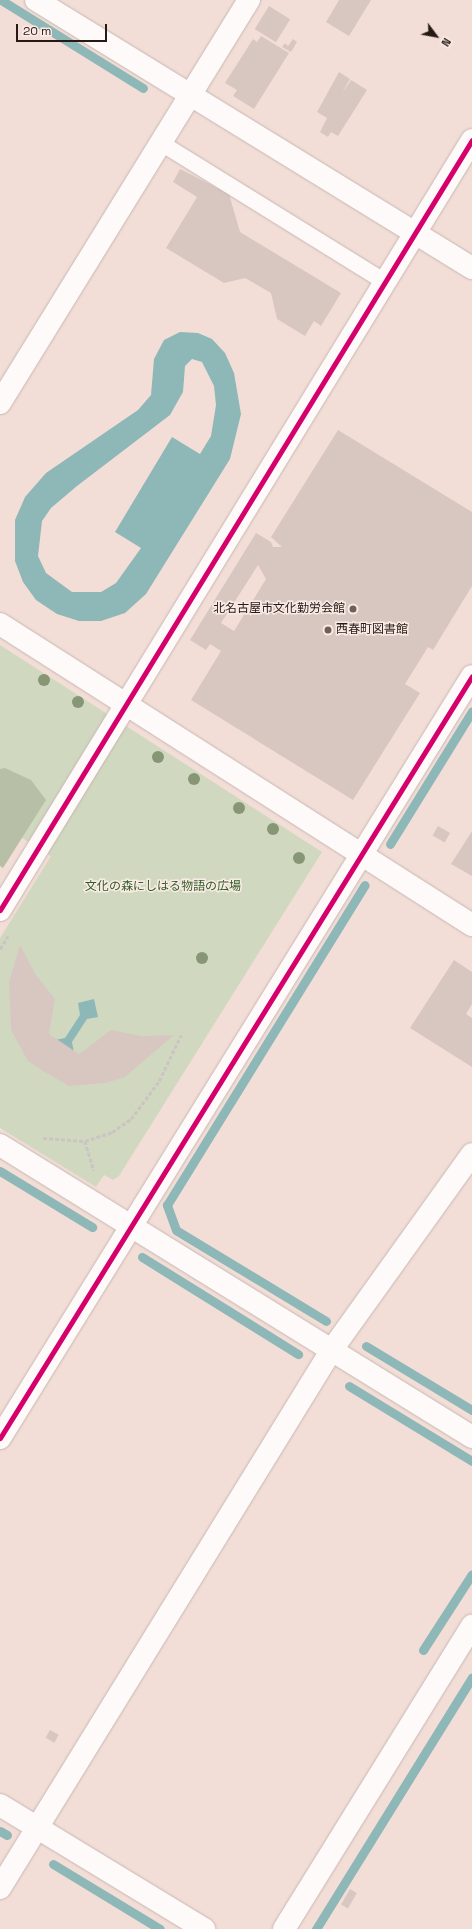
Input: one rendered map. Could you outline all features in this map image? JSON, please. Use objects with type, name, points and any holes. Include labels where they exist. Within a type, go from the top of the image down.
[{"type":"street","points":[[36,0],[472,268]]},
{"type":"street","points":[[0,403],[249,0]]},
{"type":"street","points":[[0,910],[472,140]]},
{"type":"street","points":[[0,624],[472,924]]},
{"type":"street","points":[[0,1438],[472,676]]},
{"type":"street","points":[[0,1145],[472,1437]]},
{"type":"street","points":[[0,1888],[331,1351],[472,1154]]},
{"type":"street","points":[[284,1929],[472,1626]]},
{"type":"street","points":[[0,1805],[204,1929]]},
{"type":"lane","points":[[161,143],[385,282]]},
{"type":"path","points":[[37,1137],[85,1141],[112,1132],[131,1119],[159,1080],[181,1035]]},
{"type":"path","points":[[85,1141],[89,1161],[96,1174]]},
{"type":"green space","name":"文化の森にしはる物語の広場","points":[[0,645],[322,852],[119,1176],[113,1180],[104,1175],[96,1187],[0,1128],[0,938],[51,856],[0,824]]},
{"type":"green space","points":[[5,768],[31,780],[46,800],[3,868],[0,866],[0,769]]},
{"type":"water","points":[[180,332],[198,333],[212,339],[225,353],[234,373],[241,414],[230,459],[146,594],[125,613],[101,621],[79,621],[57,614],[36,600],[23,582],[15,561],[15,520],[25,497],[46,473],[138,410],[151,395],[154,359],[164,340]],"holes":[[[192,359],[202,362],[214,386],[216,405],[211,436],[200,454],[172,437],[115,532],[141,548],[116,583],[101,592],[72,592],[46,573],[38,556],[42,521],[51,508],[77,486],[170,415],[183,392],[185,366]]]},
{"type":"water","points":[[94,999],[98,1017],[87,1019],[72,1042],[74,1053],[55,1040],[65,1038],[80,1015],[78,1003]]},
{"type":"building","points":[[339,0],[371,0],[349,36],[326,22]]},
{"type":"building","points":[[269,6],[290,19],[276,42],[255,29]]},
{"type":"building","points":[[261,36],[289,53],[254,109],[233,96],[237,90],[225,83],[253,39],[257,42]]},
{"type":"building","points":[[293,39],[297,42],[291,52],[282,47],[285,43],[288,46]]},
{"type":"building","points":[[339,72],[350,79],[342,93],[351,80],[367,90],[338,136],[331,132],[328,137],[320,132],[327,118],[317,112]]},
{"type":"building","points":[[180,169],[229,194],[240,232],[341,293],[321,326],[314,321],[305,336],[277,319],[271,293],[245,278],[224,283],[166,248],[197,197],[173,182]]},
{"type":"building","name":"北名古屋市文化勤労会館","points":[[338,430],[472,512],[472,586],[433,650],[428,647],[405,684],[420,693],[353,800],[191,700],[221,651],[210,644],[206,650],[190,640],[256,533],[271,542],[273,547],[282,547],[271,537]],"holes":[[[258,565],[266,579],[234,631],[221,623]]]},
{"type":"building","points":[[438,826],[450,833],[445,843],[432,836]]},
{"type":"building","points":[[472,831],[472,876],[451,864]]},
{"type":"building","points":[[20,945],[36,975],[55,999],[49,1034],[79,1054],[111,1030],[141,1036],[174,1035],[125,1077],[106,1083],[69,1086],[48,1074],[28,1061],[11,1030],[9,982]]},
{"type":"building","points":[[454,960],[472,972],[472,1004],[466,1014],[472,1018],[472,1067],[410,1028]]},
{"type":"building","points":[[50,1730],[59,1735],[54,1743],[46,1738]]},
{"type":"building","points":[[350,1889],[357,1893],[348,1909],[341,1905]]},
{"type":"waterway","points":[[1,0],[143,88]]},
{"type":"waterway","points":[[390,844],[472,711]]},
{"type":"waterway","points":[[326,1321],[176,1230],[167,1205],[365,885]]},
{"type":"waterway","points":[[0,1171],[92,1227]]},
{"type":"waterway","points":[[142,1257],[298,1354]]},
{"type":"waterway","points":[[366,1346],[472,1410]]},
{"type":"waterway","points":[[349,1386],[472,1461]]},
{"type":"waterway","points":[[423,1650],[472,1574]]},
{"type":"waterway","points":[[316,1929],[472,1677]]},
{"type":"waterway","points":[[0,1831],[7,1835]]},
{"type":"waterway","points":[[53,1864],[160,1929]]},
{"type":"cycle path","points":[[0,910],[472,140]]},
{"type":"cycle path","points":[[0,1438],[472,676]]},
{"type":"place","name":"北名古屋市文化勤労会館","points":[[353,609]]},
{"type":"place","name":"西春町図書館","points":[[328,630]]}]
